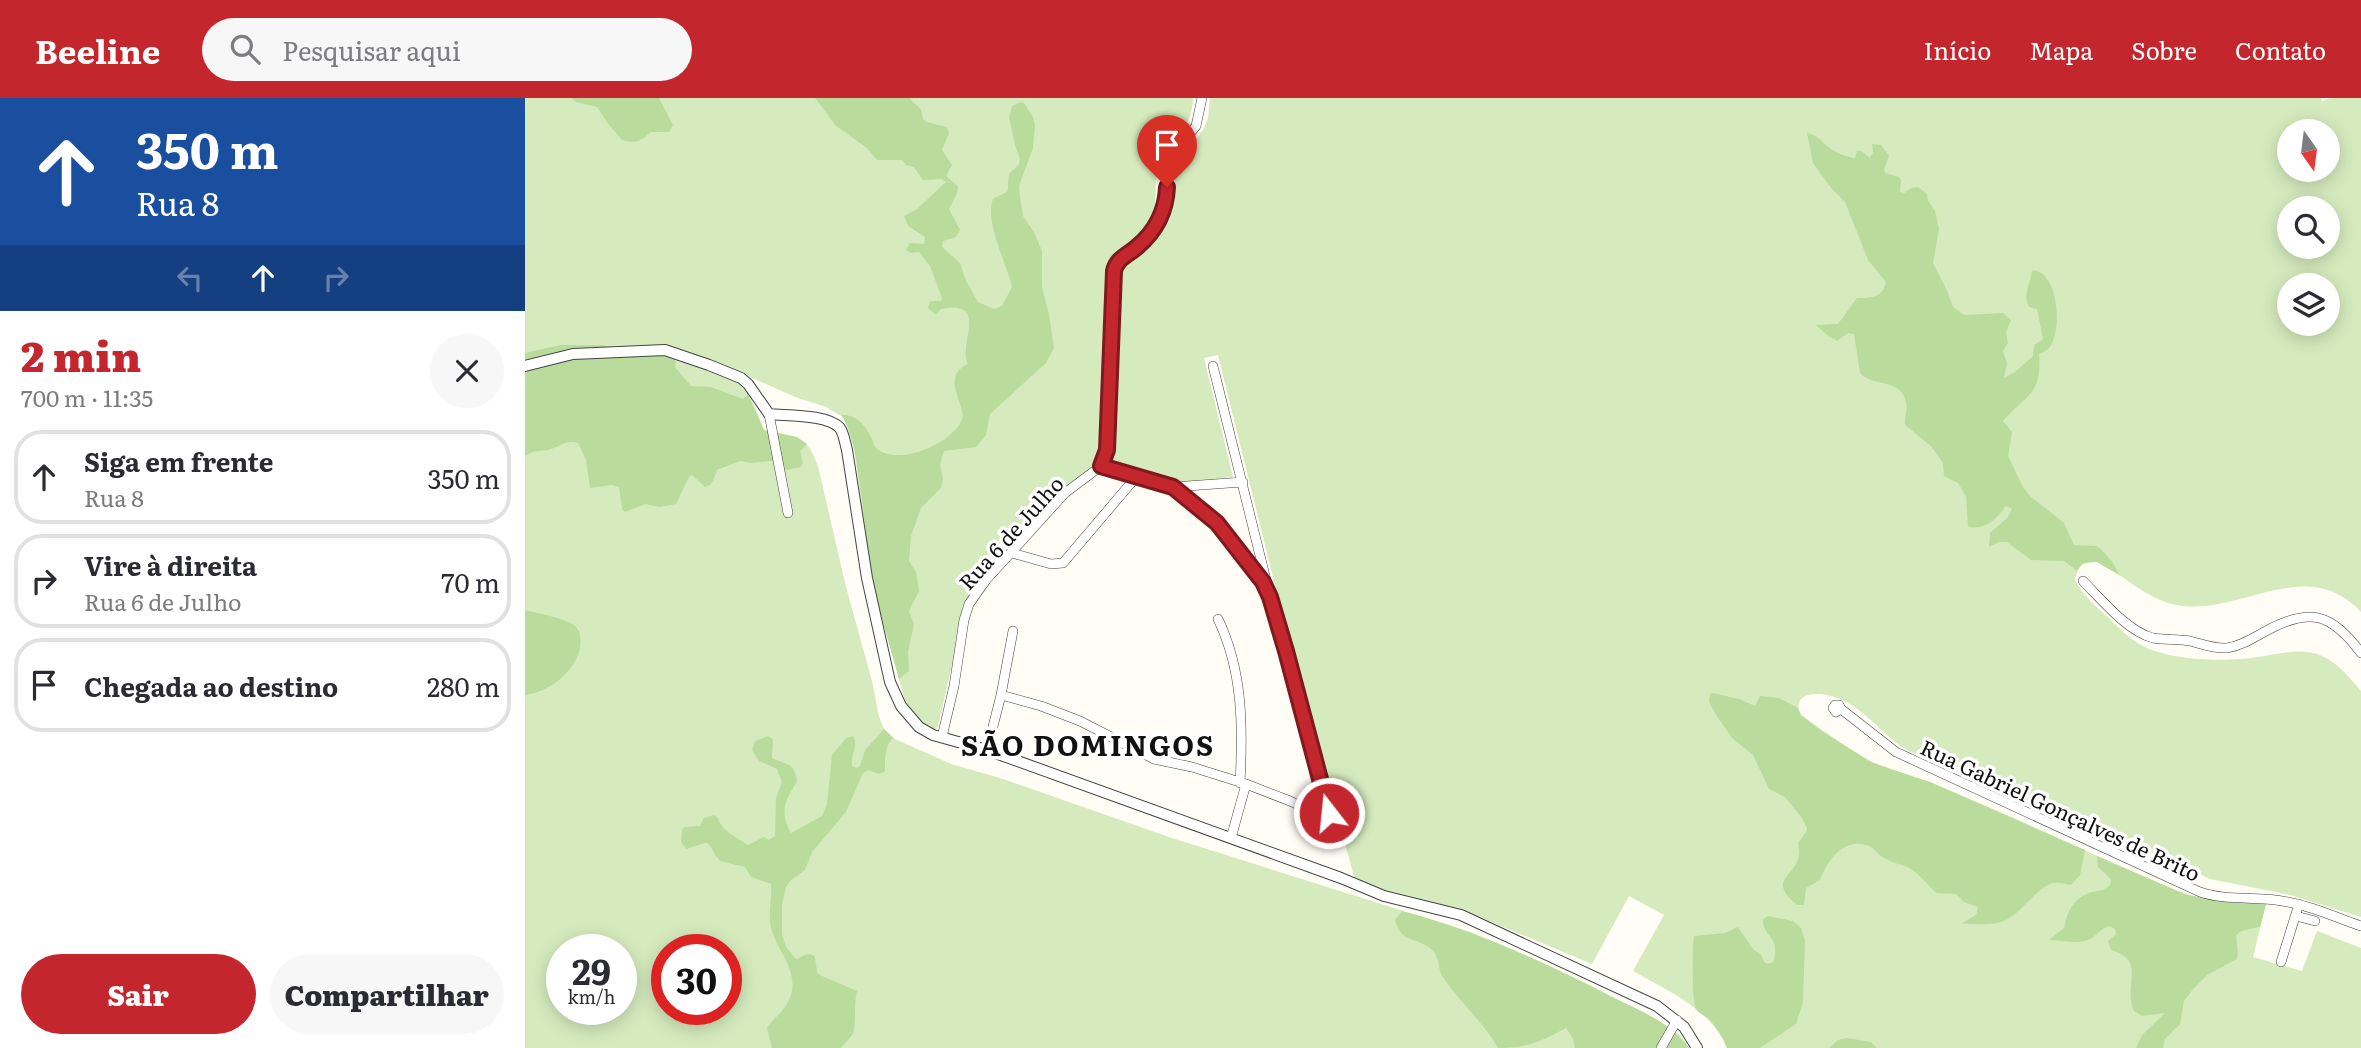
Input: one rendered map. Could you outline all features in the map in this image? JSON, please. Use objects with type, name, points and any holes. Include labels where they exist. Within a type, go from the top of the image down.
[{"type":"street","points":[[1202,98],[1196,126],[1166,167],[1166,204],[1159,221],[1138,246],[1118,260],[1114,271],[1107,450],[1101,466],[1173,487],[1217,523],[1259,576],[1270,597]]},
{"type":"street","points":[[525,366],[573,355],[664,350],[741,378],[769,414],[788,513]]},
{"type":"street","points":[[1001,695],[1080,721],[1154,759],[1192,767],[1243,783],[1327,817],[1328,808],[1270,597],[1213,366]]},
{"type":"street","points":[[769,414],[821,419],[841,430],[847,450],[867,578],[893,690],[901,706],[919,727],[1231,838],[1373,892],[1474,920],[1657,1006],[1689,1032],[1697,1048]]},
{"type":"street","name":"Rua 6 de Julho","points":[[942,737],[969,604],[986,580],[1065,493],[1101,466]]},
{"type":"street","points":[[1012,553],[1051,564],[1063,563],[1137,475]]},
{"type":"street","points":[[1173,487],[1243,482]]},
{"type":"street","points":[[2083,581],[2134,629],[2151,638],[2181,639],[2227,648],[2240,645],[2289,619],[2309,617],[2339,627],[2361,653]]},
{"type":"street","points":[[1218,619],[1230,647],[1240,694],[1243,783],[1231,838]]},
{"type":"street","points":[[987,750],[1013,631]]},
{"type":"street","name":"Rua Gabriel Gonçalves de Brito","points":[[1841,709],[1896,752],[2187,887],[2218,897],[2256,898],[2299,904],[2361,926]]},
{"type":"street","points":[[2281,962],[2299,904]]},
{"type":"street","points":[[2295,916],[2315,921]]},
{"type":"street","points":[[1661,1048],[1677,1020]]},
{"type":"green space","points":[[525,98],[1193,98],[1192,110],[1184,128],[1159,165],[1154,210],[1149,224],[1113,258],[1105,271],[1100,457],[1048,503],[983,577],[959,635],[935,730],[926,729],[905,701],[877,597],[865,537],[854,448],[843,417],[826,407],[680,352],[525,363]]},
{"type":"green space","points":[[572,98],[659,98],[673,125],[669,132],[651,132],[635,142],[622,140],[597,107],[576,102]]},
{"type":"green space","points":[[815,98],[909,98],[921,109],[923,119],[947,127],[949,133],[942,150],[952,165],[946,176],[958,186],[949,209],[960,230],[956,237],[943,241],[942,247],[960,263],[978,302],[994,309],[1002,306],[1012,287],[991,219],[991,208],[993,199],[1007,191],[1009,174],[1019,164],[1009,118],[1012,106],[1020,102],[1025,104],[1035,125],[1033,148],[1019,186],[1023,216],[1042,251],[1042,287],[1054,348],[1046,363],[990,414],[986,435],[976,447],[944,451],[940,464],[943,479],[941,488],[921,508],[911,536],[909,561],[916,572],[919,591],[909,611],[914,624],[908,652],[909,671],[899,679],[870,568],[853,443],[841,415],[860,421],[876,448],[887,454],[913,453],[939,443],[950,435],[959,426],[963,416],[955,380],[960,369],[968,364],[966,346],[969,317],[965,311],[956,308],[941,309],[936,315],[928,308],[930,301],[941,301],[942,298],[930,266],[919,252],[911,253],[906,250],[910,243],[924,244],[925,237],[908,226],[904,216],[917,209],[946,182],[942,179],[923,180],[914,167],[906,165],[902,160],[877,160],[867,148],[836,126]]},
{"type":"green space","points":[[1210,98],[2321,98],[2322,101],[2331,98],[2361,98],[2361,612],[2340,595],[2317,588],[2295,587],[2224,603],[2177,605],[2155,598],[2097,562],[2079,566],[2075,579],[2085,596],[2121,630],[2138,643],[2155,651],[2215,660],[2245,659],[2290,652],[2314,653],[2333,662],[2357,686],[2361,691],[2361,917],[2290,895],[2210,879],[2105,831],[1915,754],[1897,744],[1853,706],[1833,696],[1807,695],[1800,700],[1798,708],[1801,715],[1862,758],[1930,782],[2165,887],[2203,899],[2266,904],[2253,957],[2302,971],[2317,931],[2361,948],[2361,1048],[1727,1048],[1710,1022],[1687,1002],[1633,971],[1664,915],[1629,896],[1592,964],[1465,911],[1384,891],[1355,880],[1280,606],[1218,355],[1204,358],[1233,477],[1178,483],[1111,462],[1118,280],[1123,269],[1150,243],[1167,215],[1172,202],[1177,167],[1204,128]]},
{"type":"green space","points":[[1807,133],[1816,136],[1840,154],[1855,158],[1857,151],[1861,151],[1870,158],[1873,152],[1872,144],[1881,145],[1889,156],[1884,170],[1899,177],[1900,191],[1903,194],[1918,187],[1927,194],[1939,229],[1933,263],[1953,307],[1964,315],[2003,313],[2011,320],[2006,332],[2008,343],[2003,351],[2007,363],[2004,378],[2033,356],[2034,345],[2043,339],[2037,309],[2029,307],[2027,293],[2032,270],[2041,273],[2048,280],[2056,303],[2056,329],[2049,348],[2039,354],[2038,378],[2031,393],[2003,421],[2012,432],[2008,456],[2023,487],[2030,496],[2064,523],[2074,545],[2097,546],[2110,559],[2119,575],[2097,562],[2083,563],[2077,571],[2064,561],[2031,560],[2007,542],[1999,542],[1989,547],[1990,533],[2008,517],[2012,509],[2006,506],[1990,523],[1980,527],[1968,527],[1966,496],[1958,483],[1944,476],[1943,463],[1931,446],[1905,425],[1906,405],[1903,394],[1892,386],[1860,373],[1854,334],[1848,333],[1837,341],[1816,325],[1838,324],[1857,298],[1879,294],[1886,282],[1868,260],[1845,202],[1813,163]]},
{"type":"green space","points":[[560,345],[603,345],[613,348],[525,363],[525,353]]},
{"type":"green space","points":[[663,353],[676,356],[675,367],[691,386],[711,387],[743,399],[748,395],[764,430],[797,437],[807,444],[800,451],[803,463],[801,467],[787,470],[772,461],[740,461],[717,470],[712,483],[705,487],[692,475],[689,477],[676,504],[659,507],[646,504],[625,512],[622,509],[619,487],[612,485],[590,488],[586,460],[578,443],[566,443],[525,456],[525,369],[558,360]]},
{"type":"green space","points":[[676,356],[735,381],[749,396],[764,430],[797,438],[808,445],[818,466],[879,717],[884,729],[895,739],[951,764],[1000,778],[1172,838],[1470,932],[1578,979],[1656,1019],[1680,1035],[1689,1048],[525,1048],[525,369]]},
{"type":"green space","points":[[525,610],[573,624],[579,631],[581,642],[577,657],[567,673],[543,690],[525,695]]},
{"type":"green space","points":[[1710,694],[1755,706],[1760,696],[1779,698],[1798,708],[1801,715],[1820,730],[1873,763],[1930,782],[2085,850],[2080,875],[2071,885],[2048,885],[2006,920],[1989,924],[1961,924],[1976,915],[1978,907],[1964,902],[1956,894],[1936,893],[1911,869],[1891,862],[1869,846],[1852,844],[1844,847],[1832,858],[1820,880],[1806,888],[1804,905],[1797,905],[1783,887],[1784,881],[1797,863],[1798,843],[1807,828],[1785,797],[1769,789],[1753,755],[1732,738],[1709,702]]},
{"type":"green space","points":[[884,729],[893,738],[887,749],[885,771],[879,774],[868,770],[863,773],[846,812],[812,852],[805,870],[786,887],[782,905],[782,934],[786,947],[796,959],[808,954],[813,955],[820,975],[857,991],[853,1034],[841,1048],[772,1048],[767,1028],[785,1007],[791,995],[792,984],[791,973],[770,923],[771,884],[751,877],[745,867],[720,861],[707,843],[686,849],[681,842],[682,830],[684,827],[700,826],[704,818],[714,815],[725,830],[748,845],[764,837],[769,840],[775,836],[776,798],[782,782],[777,769],[759,761],[752,750],[755,741],[768,736],[773,739],[772,758],[789,765],[796,775],[797,781],[784,812],[791,833],[822,816],[827,804],[832,755],[846,738],[853,736],[855,740],[852,766],[857,768],[865,750]]},
{"type":"green space","points":[[2097,856],[2187,895],[2266,904],[2260,927],[2238,934],[2237,959],[2207,975],[2184,1001],[2180,1024],[2165,1039],[2163,1048],[2136,1048],[2142,1035],[2165,1013],[2142,1016],[2134,1011],[2129,960],[2111,950],[2108,941],[2116,934],[2115,929],[2107,927],[2090,939],[2080,942],[2049,940],[2064,928],[2075,902],[2110,885],[2111,879],[2098,867]]},
{"type":"green space","points":[[1402,911],[1510,948],[1563,972],[1655,1018],[1673,1031],[1689,1048],[1575,1048],[1573,1038],[1566,1028],[1534,1043],[1498,1048],[1444,979],[1431,949],[1401,933],[1395,920]]},
{"type":"green space","points":[[1768,916],[1793,921],[1801,928],[1805,940],[1803,1002],[1796,1024],[1760,1048],[1727,1048],[1715,1026],[1696,1009],[1694,936],[1725,933],[1738,927],[1753,949],[1768,964],[1773,962],[1775,947],[1765,930],[1763,919]]},
{"type":"green space","points":[[1847,1038],[1871,1042],[1877,1048],[1829,1048],[1838,1040]]},
{"type":"district","name":"SÃO DOMINGOS","points":[[1088,744]]},
{"type":"route","points":[[1167,187],[1166,204],[1159,221],[1138,246],[1115,264],[1107,450],[1101,466],[1124,471],[1181,492],[1217,523],[1263,582],[1281,633],[1329,813]]}]
